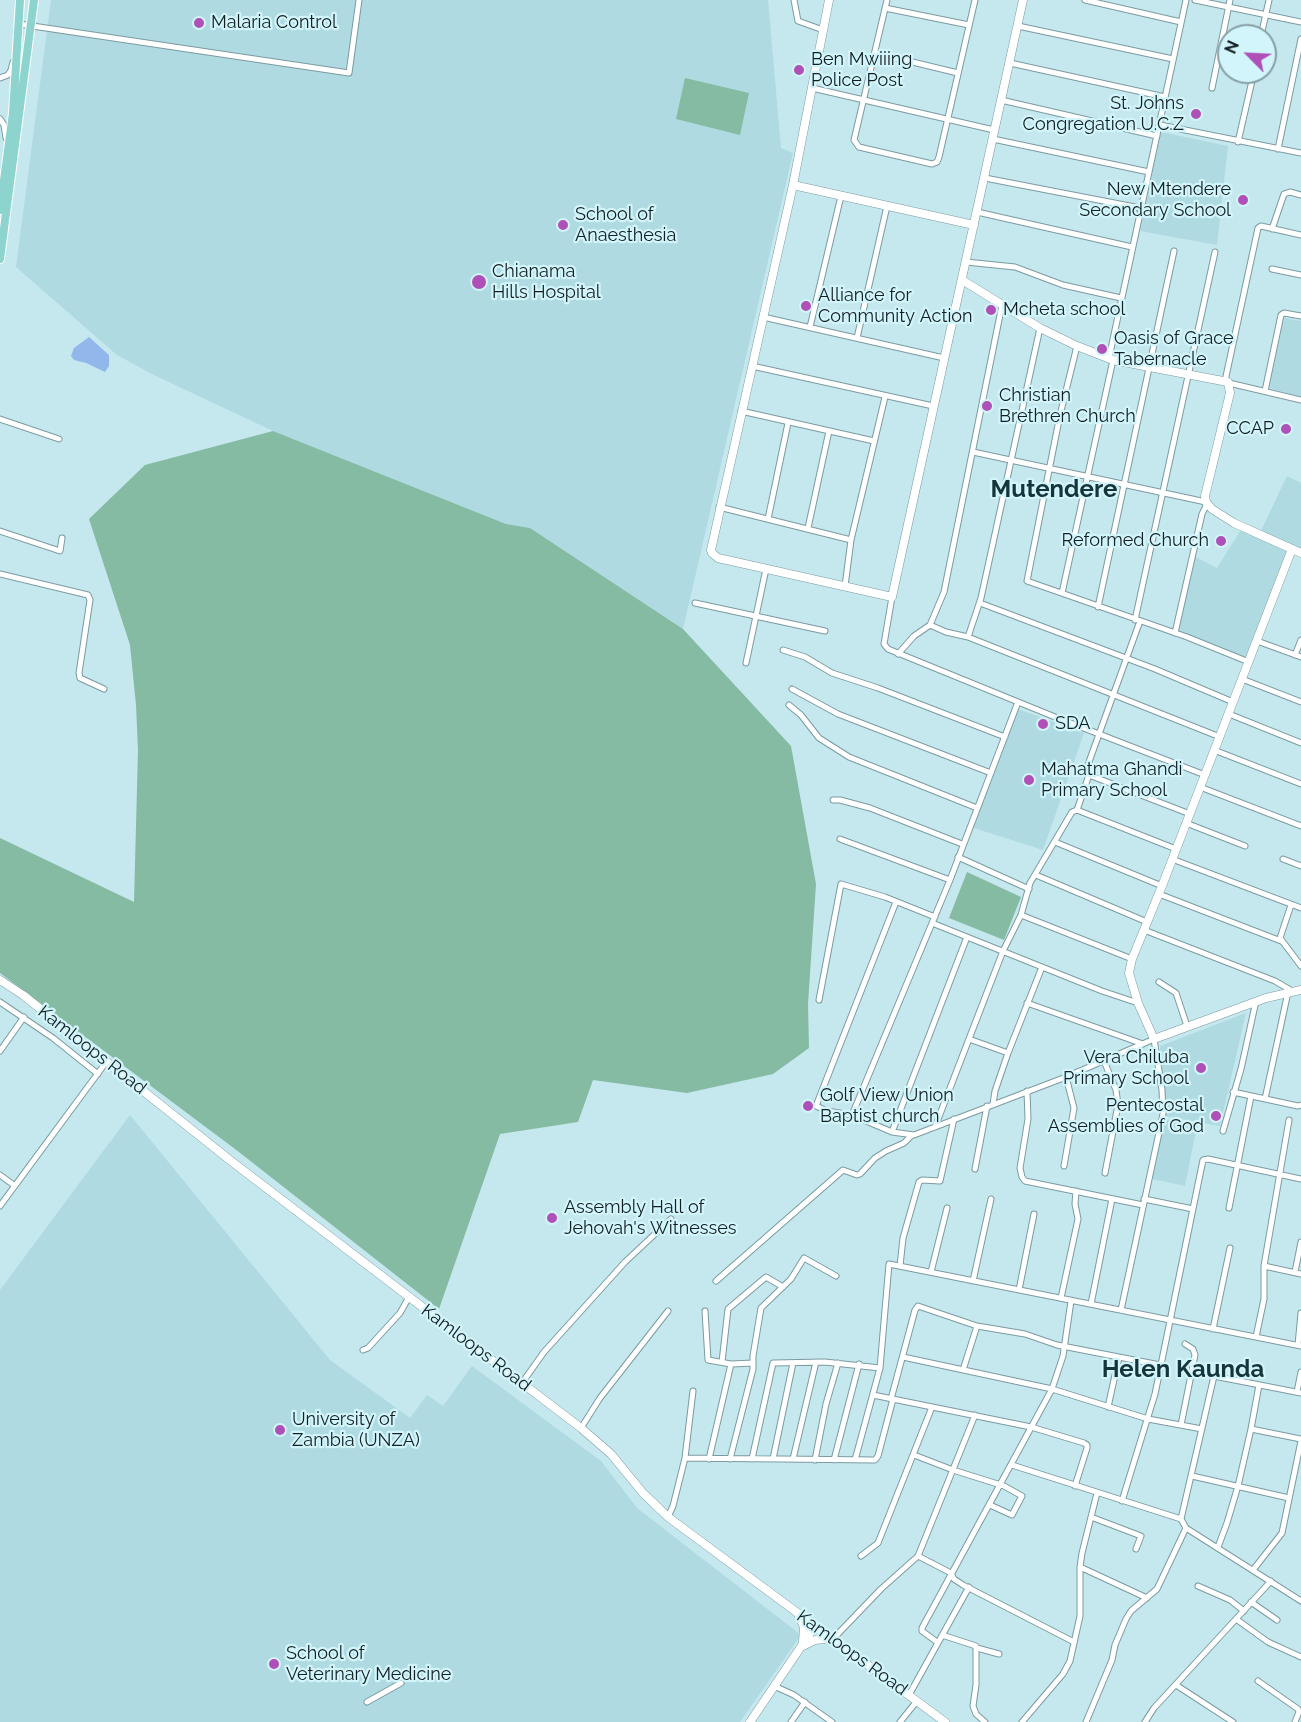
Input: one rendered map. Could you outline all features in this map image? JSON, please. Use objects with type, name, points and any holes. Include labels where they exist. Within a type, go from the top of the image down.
[{"type":"main road","points":[[0,210],[13,113],[20,0]]},
{"type":"main road","points":[[0,259],[34,0]]},
{"type":"main road","points":[[829,0],[793,185],[711,545],[712,554],[718,558],[892,597],[1023,0]]},
{"type":"main road","points":[[793,185],[974,225]]},
{"type":"main road","points":[[962,280],[1040,328],[1077,346],[1111,358],[1227,382],[1230,393],[1205,496],[1206,503],[1234,523],[1301,553]]},
{"type":"main road","points":[[1292,549],[1132,959],[1130,978],[1154,1039],[1256,1001],[1294,991]]},
{"type":"main road","name":"Kamloops Road","points":[[0,980],[23,995],[231,1161],[581,1428],[611,1454],[643,1493],[668,1517],[945,1722]]},
{"type":"main road","points":[[798,1613],[802,1620],[804,1635],[800,1649]]},
{"type":"main road","points":[[750,1722],[815,1626]]},
{"type":"main road","points":[[800,1649],[806,1643],[824,1639],[841,1646]]},
{"type":"street","points":[[0,78],[8,75],[11,70],[19,29],[31,26],[350,74],[359,0]]},
{"type":"street","points":[[794,0],[798,21],[823,30]]},
{"type":"street","points":[[886,0],[865,101],[854,141],[859,147],[933,164],[939,157],[975,0]]},
{"type":"street","points":[[1084,0],[1181,22]]},
{"type":"street","points":[[1062,593],[1111,358],[1121,298],[1186,0]]},
{"type":"street","points":[[1195,0],[1229,3],[1301,22]]},
{"type":"street","points":[[1264,24],[1269,0]]},
{"type":"street","points":[[1212,88],[1229,3]]},
{"type":"street","points":[[885,8],[969,25]]},
{"type":"street","points":[[1018,26],[1173,59]]},
{"type":"street","points":[[1278,149],[1301,39]]},
{"type":"street","points":[[875,53],[958,73]]},
{"type":"street","points":[[1010,63],[1165,97]]},
{"type":"street","points":[[1238,142],[1251,84]]},
{"type":"street","points":[[812,88],[994,130]]},
{"type":"street","points":[[1001,100],[1157,135]]},
{"type":"street","points":[[0,119],[6,133],[2,168],[3,185]]},
{"type":"street","points":[[1160,125],[1301,153]]},
{"type":"street","points":[[993,139],[1149,172]]},
{"type":"street","points":[[985,178],[1140,208]]},
{"type":"street","points":[[1272,229],[1284,194],[1290,192],[1301,195]]},
{"type":"street","points":[[810,327],[841,196]]},
{"type":"street","points":[[857,338],[887,206]]},
{"type":"street","points":[[978,212],[1132,247]]},
{"type":"street","points":[[1301,235],[1262,226],[1258,228],[1227,382],[1301,400]]},
{"type":"street","points":[[1098,607],[1174,250]]},
{"type":"street","points":[[935,1127],[1003,951],[1021,915],[1029,889],[1072,812],[1077,810],[1089,775],[1087,769],[1098,734],[1127,660],[1138,621],[1162,492],[1215,252]]},
{"type":"street","points":[[966,262],[1015,267],[1063,285],[1121,298]]},
{"type":"street","points":[[1272,269],[1301,275]]},
{"type":"street","points":[[898,654],[914,636],[930,625],[944,592],[1002,305]]},
{"type":"street","points":[[1265,391],[1281,315],[1284,313],[1301,316]]},
{"type":"street","points":[[763,317],[944,358]]},
{"type":"street","points":[[968,637],[980,603],[1040,328]]},
{"type":"street","points":[[1077,346],[1049,468],[1027,581],[1175,633],[1249,662]]},
{"type":"street","points":[[752,366],[933,406]]},
{"type":"street","points":[[845,586],[851,540],[885,397]]},
{"type":"street","points":[[741,411],[874,441]]},
{"type":"street","points":[[0,419],[59,439]]},
{"type":"street","points":[[768,519],[788,423]]},
{"type":"street","points":[[808,528],[829,431]]},
{"type":"street","points":[[973,452],[1125,483],[1206,503],[1175,633]]},
{"type":"street","points":[[719,507],[851,540]]},
{"type":"street","points":[[0,531],[60,551],[62,538]]},
{"type":"street","points":[[746,663],[766,569]]},
{"type":"street","points":[[0,574],[87,595],[90,600],[79,673],[80,678],[105,689]]},
{"type":"street","points":[[892,597],[884,644],[888,649],[1205,775]]},
{"type":"street","points":[[695,603],[755,618],[825,631]]},
{"type":"street","points":[[980,603],[1155,669],[1233,702]]},
{"type":"street","points":[[930,625],[946,632],[968,637],[1220,737]]},
{"type":"street","points":[[1257,641],[1298,656],[1301,640]]},
{"type":"street","points":[[783,650],[805,657],[832,673],[878,688],[1005,737]]},
{"type":"street","points":[[1242,679],[1301,702]]},
{"type":"street","points":[[792,689],[838,714],[991,773]]},
{"type":"street","points":[[852,1115],[950,880],[1018,702]]},
{"type":"street","points":[[789,705],[801,715],[819,738],[849,757],[977,808]]},
{"type":"street","points":[[1228,714],[1301,743]]},
{"type":"street","points":[[1214,750],[1301,784]]},
{"type":"street","points":[[1089,775],[1190,814]]},
{"type":"street","points":[[1200,787],[1301,826]]},
{"type":"street","points":[[833,800],[870,808],[962,844]]},
{"type":"street","points":[[1077,810],[1176,849]]},
{"type":"street","points":[[1186,823],[1245,846]]},
{"type":"street","points":[[840,839],[950,880]]},
{"type":"street","points":[[1055,842],[1160,890],[1281,941],[1301,966]]},
{"type":"street","points":[[958,857],[1029,889]]},
{"type":"street","points":[[1172,859],[1301,908]]},
{"type":"street","points":[[1283,859],[1301,866]]},
{"type":"street","points":[[1036,875],[1294,991],[1265,1099]]},
{"type":"street","points":[[819,1000],[841,884],[934,917]]},
{"type":"street","points":[[896,902],[816,1103],[818,1108],[852,1115],[892,1132],[912,1135]]},
{"type":"street","points":[[1281,941],[1281,934],[1291,905]]},
{"type":"street","points":[[1021,915],[1132,959]]},
{"type":"street","points":[[932,923],[1138,1003]]},
{"type":"street","points":[[892,1132],[967,937]]},
{"type":"street","points":[[975,1169],[990,1105],[1042,967]]},
{"type":"street","points":[[1159,982],[1176,993],[1187,1026]]},
{"type":"street","points":[[1223,1131],[1241,1069],[1256,1001]]},
{"type":"street","points":[[0,1002],[24,1017],[98,1074]]},
{"type":"street","points":[[1027,1003],[1143,1044]]},
{"type":"street","points":[[0,1050],[24,1017]]},
{"type":"street","points":[[716,1281],[843,1170],[856,1175],[860,1174],[875,1158],[904,1143],[912,1135],[1066,1077],[1154,1039],[1162,1090],[1163,1114],[1121,1310]]},
{"type":"street","points":[[969,1040],[1008,1053]]},
{"type":"street","points":[[0,1206],[107,1061]]},
{"type":"street","points":[[1104,1061],[1116,1090],[1118,1105],[1105,1173]]},
{"type":"street","points":[[1064,1166],[1074,1108],[1066,1077]]},
{"type":"street","points":[[1027,1091],[1028,1119],[1020,1168],[1022,1177],[1029,1182],[1112,1199],[1192,1209]]},
{"type":"street","points":[[1233,1092],[1301,1105]]},
{"type":"street","points":[[1229,1208],[1251,1096]]},
{"type":"street","points":[[900,1266],[903,1238],[920,1182],[922,1180],[940,1181],[954,1119]]},
{"type":"street","points":[[1256,1337],[1264,1299],[1264,1266],[1289,1120]]},
{"type":"street","points":[[1122,1501],[1148,1419],[1203,1160],[1208,1159],[1301,1179]]},
{"type":"street","points":[[0,1176],[15,1186]]},
{"type":"street","points":[[1060,1298],[1078,1218],[1075,1204],[1076,1191]]},
{"type":"street","points":[[973,1281],[991,1199]]},
{"type":"street","points":[[1091,1304],[1112,1199]]},
{"type":"street","points":[[931,1272],[947,1208]]},
{"type":"street","points":[[1019,1290],[1034,1214]]},
{"type":"street","points":[[522,1383],[544,1352],[625,1262],[671,1219]]},
{"type":"street","points":[[1264,1266],[1298,1273],[1301,1242]]},
{"type":"street","points":[[1213,1329],[1230,1248]]},
{"type":"street","points":[[730,1459],[753,1363],[761,1308],[791,1279],[804,1258],[836,1276]]},
{"type":"street","points":[[855,1460],[880,1368],[889,1264],[1299,1345],[1301,1313]]},
{"type":"street","points":[[722,1362],[728,1309],[765,1277],[783,1287]]},
{"type":"street","points":[[363,1350],[368,1348],[393,1321],[409,1297]]},
{"type":"street","points":[[937,1642],[922,1631],[922,1628],[1052,1389],[1064,1346],[1071,1301]]},
{"type":"street","points":[[685,1458],[875,1460],[878,1458],[915,1310],[918,1306],[1001,1332],[1025,1334],[1064,1346],[1160,1365]]},
{"type":"street","points":[[581,1428],[600,1398],[668,1311]]},
{"type":"street","points":[[705,1311],[708,1359],[731,1364],[753,1363]]},
{"type":"street","points":[[963,1370],[977,1326]]},
{"type":"street","points":[[1181,1425],[1195,1356],[1193,1349],[1185,1344]]},
{"type":"street","points":[[903,1357],[1052,1389],[1148,1419],[1202,1429]]},
{"type":"street","points":[[1108,1407],[1119,1357]]},
{"type":"street","points":[[752,1459],[773,1364],[816,1362],[859,1364],[880,1368]]},
{"type":"street","points":[[793,1459],[816,1362]]},
{"type":"street","points":[[814,1460],[826,1404],[838,1363]]},
{"type":"street","points":[[709,1459],[731,1364]]},
{"type":"street","points":[[773,1459],[793,1364]]},
{"type":"street","points":[[834,1460],[859,1364]]},
{"type":"street","points":[[1300,1599],[1186,1528],[1181,1519],[1214,1376],[1299,1393],[1301,1372]]},
{"type":"street","points":[[1218,1547],[1238,1486],[1259,1385]]},
{"type":"street","points":[[668,1517],[685,1458],[693,1390]]},
{"type":"street","points":[[873,1395],[1031,1427],[1087,1445],[1075,1486]]},
{"type":"street","points":[[861,1556],[878,1543],[932,1407]]},
{"type":"street","points":[[833,1639],[918,1556],[975,1415]]},
{"type":"street","points":[[1251,1429],[1301,1440],[1282,1533],[1254,1570]]},
{"type":"street","points":[[914,1455],[1001,1485],[1022,1496],[1012,1515],[990,1505]]},
{"type":"street","points":[[1012,1465],[1181,1519]]},
{"type":"street","points":[[1192,1476],[1289,1498]]},
{"type":"street","points":[[1022,1722],[1066,1670],[1080,1616],[1080,1567],[1096,1493]]},
{"type":"street","points":[[1091,1517],[1141,1536],[1136,1549]]},
{"type":"street","points":[[1086,1722],[1126,1619],[1131,1611],[1148,1598],[1161,1582],[1186,1528]]},
{"type":"street","points":[[918,1556],[951,1574],[954,1579],[1074,1642]]},
{"type":"street","points":[[1080,1567],[1148,1598]]},
{"type":"street","points":[[1145,1722],[1155,1708],[1270,1581]]},
{"type":"street","points":[[1198,1586],[1224,1597],[1244,1611]]},
{"type":"street","points":[[909,1695],[969,1587]]},
{"type":"street","points":[[1251,1602],[1277,1620]]},
{"type":"street","points":[[1236,1620],[1275,1645],[1301,1657]]},
{"type":"street","points":[[942,1635],[999,1654]]},
{"type":"street","points":[[977,1648],[973,1706],[976,1714],[985,1722]]},
{"type":"street","points":[[1258,1681],[1298,1709],[1295,1722]]},
{"type":"street","points":[[367,1702],[401,1683]]},
{"type":"street","points":[[1176,1685],[1233,1722]]},
{"type":"street","points":[[774,1686],[806,1702],[832,1722]]},
{"type":"street","points":[[900,1722],[917,1701]]},
{"type":"street","points":[[791,1722],[806,1702]]},
{"type":"shaded area","name":"Chianama Hills Hospital","points":[[51,0],[768,0],[781,148],[793,153],[683,629],[530,528],[506,524],[273,431],[117,355],[16,267]]},
{"type":"shaded area","points":[[1161,132],[1228,146],[1217,245],[1140,231]]},
{"type":"shaded area","points":[[1284,318],[1301,321],[1301,397],[1269,388]]},
{"type":"shaded area","points":[[1287,476],[1301,483],[1301,554],[1291,550],[1247,663],[1174,633],[1192,555],[1217,568],[1242,528],[1259,535]]},
{"type":"shaded area","name":"Mahatma Ghandi Primary School","points":[[1018,709],[1084,733],[1043,850],[971,827]]},
{"type":"shaded area","name":"Vera Chiluba Primary School","points":[[1246,1013],[1220,1126],[1165,1116],[1160,1046]]},
{"type":"shaded area","name":"University of Zambia (UNZA)","points":[[130,1115],[330,1360],[410,1418],[427,1395],[443,1406],[472,1366],[601,1461],[637,1508],[801,1635],[740,1722],[0,1722],[0,1290]]},
{"type":"shaded area","points":[[1162,1118],[1197,1126],[1185,1186],[1148,1178]]},
{"type":"green space","points":[[685,78],[749,93],[740,135],[676,119]]},
{"type":"green space","points":[[273,431],[506,524],[530,528],[683,629],[791,746],[816,884],[808,1004],[809,1048],[773,1074],[687,1093],[593,1080],[578,1122],[500,1134],[439,1309],[239,1152],[0,973],[0,838],[134,902],[138,750],[130,645],[89,519],[145,465]]},
{"type":"green space","points":[[967,872],[1021,897],[1004,940],[949,918]]},
{"type":"water","points":[[89,337],[109,355],[109,366],[105,372],[74,360],[71,356],[74,348]]},
{"type":"place","name":"Malaria Control","points":[[199,23]]},
{"type":"place","name":"Ben Mwiiing Police Post","points":[[799,70]]},
{"type":"place","name":"St. Johns Congregation U.C.Z","points":[[1196,114]]},
{"type":"place","name":"New Mtendere Secondary School","points":[[1243,200]]},
{"type":"place","name":"School of Anaesthesia","points":[[563,225]]},
{"type":"place","name":"Chianama Hills Hospital","points":[[479,282]]},
{"type":"place","name":"Alliance for Community Action","points":[[806,306]]},
{"type":"place","name":"Mcheta school","points":[[991,310]]},
{"type":"place","name":"Oasis of Grace Tabernacle","points":[[1102,349]]},
{"type":"place","name":"Christian Brethren Church","points":[[987,406]]},
{"type":"place","name":"CCAP","points":[[1286,429]]},
{"type":"place","name":"Reformed Church","points":[[1221,541]]},
{"type":"place","name":"SDA","points":[[1043,724]]},
{"type":"place","name":"Mahatma Ghandi Primary School","points":[[1029,780]]},
{"type":"place","name":"Vera Chiluba Primary School","points":[[1201,1068]]},
{"type":"place","name":"Golf View Union Baptist church","points":[[808,1106]]},
{"type":"place","name":"Pentecostal Assemblies of God","points":[[1216,1116]]},
{"type":"place","name":"Assembly Hall of Jehovah's Witnesses","points":[[552,1218]]},
{"type":"place","name":"University of Zambia (UNZA)","points":[[280,1430]]},
{"type":"place","name":"School of Veterinary Medicine","points":[[274,1664]]},
{"type":"district","name":"Mutendere","points":[[1054,490]]},
{"type":"district","name":"Helen Kaunda","points":[[1183,1370]]}]
